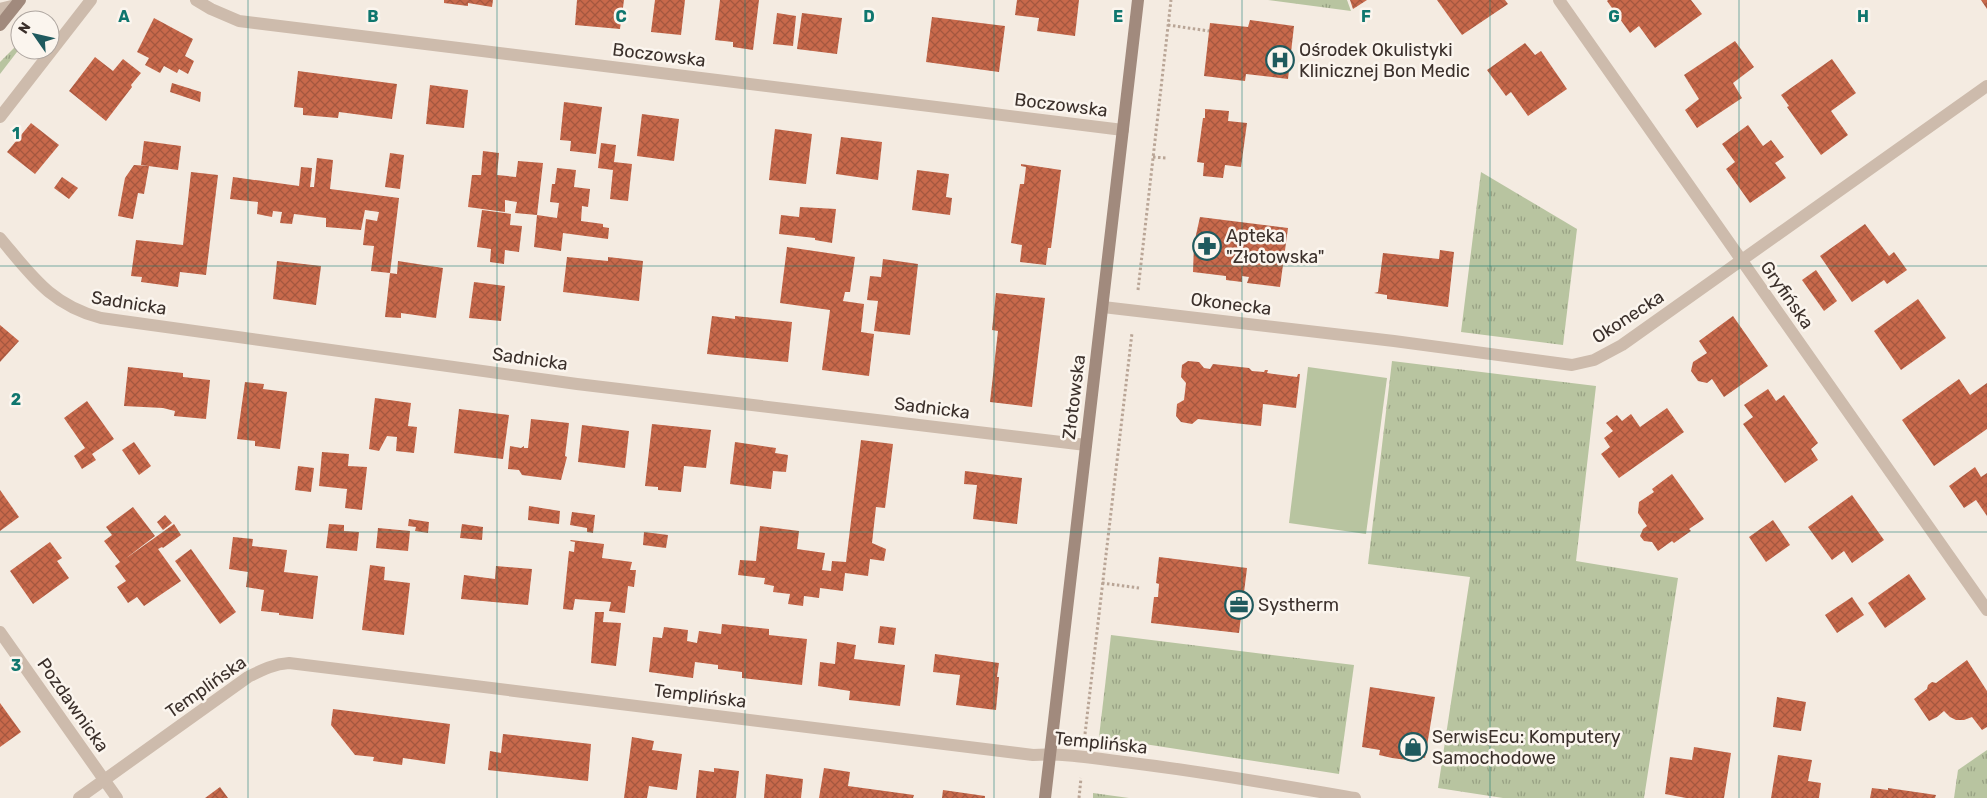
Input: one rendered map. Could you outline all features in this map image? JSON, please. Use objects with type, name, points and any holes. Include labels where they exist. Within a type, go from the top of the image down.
[{"type":"street","points":[[0,117],[91,0]]},
{"type":"street","name":"Boczowska","points":[[196,0],[211,9],[240,21],[1123,130]]},
{"type":"street","name":"Złotowska","points":[[1045,798],[1138,0]]},
{"type":"street","name":"Gryfińska","points":[[1559,0],[1987,610]]},
{"type":"street","points":[[0,9],[18,2]]},
{"type":"street","points":[[0,25],[18,2]]},
{"type":"street","name":"Okonecka","points":[[1103,307],[1394,341],[1572,365],[1594,360],[1622,345],[1987,86]]},
{"type":"street","name":"Sadnicka","points":[[0,238],[29,272],[62,303],[80,313],[101,318],[568,382],[1086,445]]},
{"type":"street","name":"Pozdawnicka","points":[[0,632],[117,798]]},
{"type":"street","name":"Templińska","points":[[79,798],[248,677],[277,664],[289,663],[1019,753],[1050,754],[1199,771],[1355,798]]},
{"type":"path","points":[[1138,290],[1171,0]]},
{"type":"path","points":[[1168,26],[1209,30]]},
{"type":"path","points":[[1153,157],[1166,158]]},
{"type":"path","points":[[1085,736],[1133,330]]},
{"type":"path","points":[[1102,583],[1139,588]]},
{"type":"path","points":[[1079,798],[1081,776]]},
{"type":"green space","points":[[1268,0],[1347,0],[1351,11]]},
{"type":"green space","points":[[10,52],[11,60],[0,74],[0,62]]},
{"type":"green space","points":[[1481,172],[1577,229],[1563,345],[1461,332]]},
{"type":"green space","points":[[1392,361],[1596,386],[1576,561],[1678,578],[1644,798],[1503,798],[1438,788],[1470,577],[1368,564]]},
{"type":"green space","points":[[1308,367],[1387,378],[1366,534],[1289,523]]},
{"type":"green space","points":[[1111,635],[1354,665],[1339,774],[1099,737]]},
{"type":"green space","points":[[1987,750],[1987,798],[1954,798],[1958,770]]},
{"type":"green space","points":[[1093,793],[1129,798],[1093,798]]},
{"type":"building","points":[[444,0],[493,0],[492,7],[468,3],[468,6],[444,3]]},
{"type":"building","points":[[577,0],[624,0],[620,29],[575,25]]},
{"type":"building","points":[[655,0],[685,0],[681,35],[651,32]]},
{"type":"building","points":[[720,0],[759,0],[753,50],[733,47],[733,42],[715,40]]},
{"type":"building","points":[[1017,0],[1079,0],[1075,36],[1037,31],[1039,18],[1015,15]]},
{"type":"building","points":[[1350,0],[1367,0],[1353,9]]},
{"type":"building","points":[[1437,0],[1505,0],[1508,4],[1462,35]]},
{"type":"building","points":[[1608,0],[1691,0],[1702,14],[1655,48],[1639,26],[1630,33]]},
{"type":"building","points":[[1981,0],[1987,0],[1987,9]]},
{"type":"building","points":[[777,13],[796,16],[793,46],[773,44]]},
{"type":"building","points":[[802,13],[842,18],[837,54],[797,49]]},
{"type":"building","points":[[932,17],[1005,26],[999,72],[926,62]]},
{"type":"building","points":[[154,18],[193,39],[185,56],[194,61],[188,74],[179,69],[177,73],[164,66],[160,73],[145,65],[149,58],[137,52]]},
{"type":"building","points":[[1250,20],[1294,26],[1288,79],[1246,74],[1245,81],[1204,76],[1210,23],[1248,27]]},
{"type":"building","points":[[1735,41],[1754,67],[1733,83],[1742,98],[1697,128],[1685,110],[1699,99],[1684,75]]},
{"type":"building","points":[[1525,43],[1535,55],[1541,51],[1567,89],[1528,116],[1511,92],[1506,96],[1487,70]]},
{"type":"building","points":[[95,57],[113,71],[123,59],[141,73],[106,121],[69,91]]},
{"type":"building","points":[[1832,59],[1856,93],[1831,111],[1848,135],[1821,155],[1787,107],[1789,106],[1781,95]]},
{"type":"building","points":[[298,71],[397,84],[392,119],[339,112],[338,118],[303,115],[303,108],[294,107]]},
{"type":"building","points":[[172,83],[201,92],[200,102],[170,92]]},
{"type":"building","points":[[430,85],[468,90],[464,128],[426,124]]},
{"type":"building","points":[[564,102],[602,107],[596,154],[570,151],[571,141],[560,140]]},
{"type":"building","points":[[1205,109],[1229,111],[1228,121],[1247,123],[1241,167],[1225,165],[1223,178],[1203,176],[1204,163],[1197,162]]},
{"type":"building","points":[[642,114],[679,119],[674,161],[637,156]]},
{"type":"building","points":[[31,123],[59,145],[35,174],[7,152]]},
{"type":"building","points":[[1748,125],[1763,146],[1771,140],[1784,157],[1775,163],[1786,178],[1750,203],[1726,169],[1735,162],[1722,144]]},
{"type":"building","points":[[775,129],[812,134],[806,184],[769,180]]},
{"type":"building","points":[[841,137],[882,142],[878,180],[836,174]]},
{"type":"building","points":[[144,141],[181,146],[178,170],[141,165]]},
{"type":"building","points":[[601,143],[616,145],[614,162],[632,164],[628,201],[610,199],[613,170],[598,168]]},
{"type":"building","points":[[483,151],[499,153],[497,175],[516,177],[518,161],[543,163],[537,215],[515,213],[517,202],[505,200],[505,212],[468,207],[472,175],[481,175]]},
{"type":"building","points":[[390,153],[404,155],[400,189],[385,187]]},
{"type":"building","points":[[317,158],[333,160],[330,189],[399,198],[390,273],[371,271],[374,246],[363,245],[366,219],[377,221],[379,212],[365,210],[361,230],[326,227],[326,218],[294,214],[292,224],[280,223],[282,212],[273,211],[272,217],[257,214],[258,202],[230,199],[233,177],[299,186],[301,167],[312,168],[310,187],[314,187]]},
{"type":"building","points":[[1021,164],[1061,170],[1051,248],[1048,248],[1046,265],[1020,262],[1022,245],[1011,243],[1020,184],[1024,184],[1026,167],[1021,166]]},
{"type":"building","points":[[134,165],[149,166],[144,194],[138,193],[133,219],[118,216],[125,178]]},
{"type":"building","points":[[557,168],[576,170],[574,187],[590,189],[588,207],[582,206],[581,221],[603,224],[603,227],[609,228],[608,239],[563,233],[561,251],[534,247],[537,215],[557,218],[559,203],[550,202],[552,184],[555,184]]},
{"type":"building","points":[[917,170],[949,174],[946,197],[952,198],[950,215],[912,210]]},
{"type":"building","points":[[191,172],[218,175],[206,275],[180,272],[178,287],[141,282],[142,277],[131,276],[136,240],[183,245]]},
{"type":"building","points":[[62,177],[78,188],[69,199],[54,188]]},
{"type":"building","points":[[800,207],[836,209],[832,243],[815,240],[815,238],[779,234],[781,215],[799,217]]},
{"type":"building","points":[[482,210],[511,214],[510,225],[522,226],[519,252],[505,250],[504,264],[490,262],[491,249],[477,247]]},
{"type":"building","points":[[1200,217],[1288,228],[1280,287],[1247,283],[1249,277],[1242,276],[1242,282],[1226,280],[1226,276],[1193,272],[1194,244]]},
{"type":"building","points":[[1865,224],[1889,256],[1894,252],[1907,270],[1887,284],[1884,280],[1852,302],[1820,256]]},
{"type":"building","points":[[787,247],[855,257],[850,292],[845,292],[843,301],[864,304],[861,332],[874,334],[869,376],[822,370],[830,310],[780,303]]},
{"type":"building","points":[[1440,250],[1454,252],[1448,307],[1387,299],[1387,295],[1374,293],[1378,292],[1383,253],[1439,259]]},
{"type":"building","points":[[567,257],[608,261],[608,257],[643,261],[639,301],[563,292]]},
{"type":"building","points":[[883,259],[918,264],[910,335],[874,331],[878,301],[867,300],[870,276],[881,277]]},
{"type":"building","points":[[277,261],[321,266],[316,305],[273,299]]},
{"type":"building","points":[[398,261],[443,268],[436,318],[401,313],[401,318],[385,317],[390,273],[397,274]]},
{"type":"building","points":[[1816,270],[1837,301],[1824,311],[1802,280]]},
{"type":"building","points":[[474,282],[505,286],[501,321],[469,318]]},
{"type":"building","points":[[996,293],[1045,298],[1032,407],[990,402],[998,331],[992,330]]},
{"type":"building","points":[[1918,299],[1946,338],[1901,370],[1874,331]]},
{"type":"building","points":[[712,316],[735,319],[735,316],[792,322],[788,362],[707,354]]},
{"type":"building","points":[[1733,316],[1768,366],[1724,397],[1712,379],[1707,383],[1698,381],[1691,371],[1693,362],[1707,353],[1699,341]]},
{"type":"building","points":[[0,325],[19,341],[0,362]]},
{"type":"building","points":[[1188,361],[1199,362],[1204,368],[1210,369],[1213,364],[1249,368],[1252,371],[1264,372],[1268,370],[1267,373],[1297,377],[1300,374],[1296,408],[1263,404],[1261,426],[1198,419],[1192,424],[1181,422],[1176,416],[1177,404],[1184,400],[1186,383],[1181,377],[1182,365]]},
{"type":"building","points":[[128,367],[183,373],[183,377],[210,380],[206,419],[174,416],[175,411],[163,408],[124,406]]},
{"type":"building","points":[[1959,379],[1970,395],[1987,383],[1987,429],[1934,466],[1902,420]]},
{"type":"building","points":[[245,382],[264,384],[263,389],[287,392],[280,449],[255,446],[255,441],[237,439]]},
{"type":"building","points":[[1768,389],[1776,401],[1784,395],[1818,443],[1811,449],[1818,460],[1785,483],[1743,424],[1753,417],[1744,405]]},
{"type":"building","points":[[375,398],[411,403],[408,426],[417,427],[414,453],[396,451],[397,437],[387,436],[379,451],[369,449]]},
{"type":"building","points":[[87,401],[114,439],[92,454],[96,460],[82,469],[74,456],[85,448],[64,418]]},
{"type":"building","points":[[1667,408],[1684,432],[1619,478],[1601,454],[1610,447],[1604,438],[1613,431],[1606,423],[1617,415],[1622,421],[1631,414],[1640,427]]},
{"type":"building","points":[[459,409],[509,415],[503,459],[454,453]]},
{"type":"building","points":[[531,419],[569,423],[565,456],[567,457],[561,480],[522,475],[519,470],[508,469],[510,446],[521,448],[524,446],[524,448],[528,448]]},
{"type":"building","points":[[652,424],[711,430],[706,468],[684,466],[681,492],[658,490],[658,487],[645,486]]},
{"type":"building","points":[[582,425],[629,431],[625,468],[578,462]]},
{"type":"building","points":[[861,440],[893,444],[885,508],[876,507],[872,543],[886,549],[884,561],[870,559],[868,576],[845,573],[843,591],[820,588],[819,598],[804,596],[803,606],[788,604],[790,594],[773,592],[774,586],[764,584],[765,578],[738,575],[740,560],[756,561],[760,526],[799,531],[797,549],[825,553],[822,570],[831,571],[832,561],[846,562]]},
{"type":"building","points":[[134,442],[151,466],[139,475],[122,450]]},
{"type":"building","points":[[735,442],[776,448],[775,453],[788,455],[786,472],[773,471],[771,489],[730,484]]},
{"type":"building","points":[[322,452],[349,454],[348,466],[367,467],[362,510],[345,508],[347,489],[319,486]]},
{"type":"building","points":[[298,466],[314,468],[311,492],[295,490]]},
{"type":"building","points":[[1975,467],[1981,477],[1987,473],[1987,516],[1976,500],[1964,508],[1949,486]]},
{"type":"building","points":[[965,471],[1022,478],[1017,524],[973,519],[977,485],[964,484]]},
{"type":"building","points":[[1672,474],[1704,519],[1689,529],[1691,531],[1674,543],[1672,541],[1658,551],[1652,542],[1644,541],[1640,536],[1643,529],[1647,526],[1638,513],[1639,502],[1654,492],[1652,489]]},
{"type":"building","points":[[0,490],[19,517],[0,531]]},
{"type":"building","points":[[1852,495],[1884,540],[1852,563],[1844,551],[1832,560],[1808,527]]},
{"type":"building","points":[[529,506],[560,511],[559,524],[528,520]]},
{"type":"building","points":[[133,507],[155,536],[125,559],[174,524],[181,535],[163,548],[158,549],[181,581],[144,606],[137,597],[128,603],[117,587],[126,581],[115,566],[120,562],[104,541],[112,535],[106,527]]},
{"type":"building","points":[[572,512],[595,515],[593,533],[587,532],[587,528],[570,525]]},
{"type":"building","points":[[165,515],[172,523],[163,530],[157,522]]},
{"type":"building","points":[[409,519],[429,522],[428,533],[415,531],[416,527],[408,526]]},
{"type":"building","points":[[1773,520],[1790,545],[1766,562],[1749,537]]},
{"type":"building","points":[[329,524],[344,525],[344,531],[359,532],[357,551],[326,548]]},
{"type":"building","points":[[462,524],[483,527],[482,540],[460,538]]},
{"type":"building","points":[[378,528],[410,531],[408,551],[376,548]]},
{"type":"building","points":[[644,532],[668,535],[666,548],[643,545]]},
{"type":"building","points":[[233,537],[253,539],[252,546],[287,550],[284,572],[318,576],[313,619],[261,611],[264,590],[246,587],[248,572],[229,569]]},
{"type":"building","points":[[571,540],[604,544],[602,558],[632,562],[630,570],[636,570],[634,587],[628,586],[625,613],[609,611],[611,602],[575,599],[573,610],[563,609],[569,551],[574,552],[575,542]]},
{"type":"building","points":[[50,542],[62,558],[57,561],[69,578],[33,604],[10,571]]},
{"type":"building","points":[[191,549],[236,612],[220,624],[175,561]]},
{"type":"building","points":[[1159,557],[1247,568],[1239,633],[1151,623],[1154,597],[1158,597],[1159,584],[1156,583]]},
{"type":"building","points":[[370,565],[385,567],[384,580],[410,583],[404,635],[362,630]]},
{"type":"building","points":[[496,566],[532,569],[528,605],[461,599],[464,575],[495,579]]},
{"type":"building","points":[[1909,574],[1926,599],[1885,628],[1868,603]]},
{"type":"building","points":[[1852,597],[1864,615],[1837,633],[1825,615]]},
{"type":"building","points":[[595,612],[604,612],[603,622],[621,623],[616,666],[591,663]]},
{"type":"building","points":[[722,624],[769,629],[769,635],[807,639],[802,685],[742,678],[742,672],[718,669],[718,665],[695,662],[693,678],[649,672],[653,637],[662,638],[664,627],[688,630],[687,641],[697,643],[699,631],[721,634]]},
{"type":"building","points":[[880,626],[896,628],[894,645],[878,643]]},
{"type":"building","points":[[837,642],[856,645],[854,659],[905,665],[900,706],[849,700],[850,691],[818,686],[820,662],[835,664]]},
{"type":"building","points":[[935,654],[999,663],[996,710],[956,705],[960,675],[933,672]]},
{"type":"building","points":[[1967,660],[1987,691],[1987,727],[1982,730],[1972,717],[1956,720],[1944,711],[1929,721],[1914,699],[1927,689],[1928,685],[1932,682],[1936,683]]},
{"type":"building","points":[[1370,687],[1435,697],[1425,758],[1408,755],[1407,760],[1392,758],[1379,755],[1380,750],[1362,747]]},
{"type":"building","points":[[1777,697],[1806,702],[1801,731],[1773,727]]},
{"type":"building","points":[[0,703],[21,732],[0,747]]},
{"type":"building","points":[[333,709],[450,724],[445,764],[403,758],[402,765],[373,761],[374,757],[355,755],[331,725]]},
{"type":"building","points":[[503,734],[591,744],[588,781],[488,770],[490,751],[501,753]]},
{"type":"building","points":[[632,737],[654,741],[652,750],[682,754],[677,790],[649,786],[647,798],[624,798]]},
{"type":"building","points":[[1694,747],[1731,753],[1724,798],[1686,798],[1665,794],[1670,757],[1692,760]]},
{"type":"building","points":[[1778,755],[1812,760],[1808,781],[1821,783],[1819,798],[1771,798]]},
{"type":"building","points":[[714,768],[739,771],[736,798],[696,798],[699,770],[714,772]]},
{"type":"building","points":[[824,768],[850,772],[848,786],[914,795],[913,798],[819,798]]},
{"type":"building","points":[[766,774],[803,779],[801,798],[764,798]]},
{"type":"building","points":[[220,787],[228,798],[205,798]]},
{"type":"building","points":[[1872,788],[1888,790],[1888,788],[1936,795],[1935,798],[1870,798]]},
{"type":"building","points":[[943,790],[985,796],[985,798],[942,798]]},
{"type":"place","name":"Ośrodek Okulistyki Klinicznej Bon Medic","points":[[1280,60]]},
{"type":"place","name":"Apteka \"Złotowska\"","points":[[1207,246]]},
{"type":"place","name":"Systherm","points":[[1239,605]]},
{"type":"place","name":"SerwisEcu: Komputery Samochodowe","points":[[1413,747]]}]
